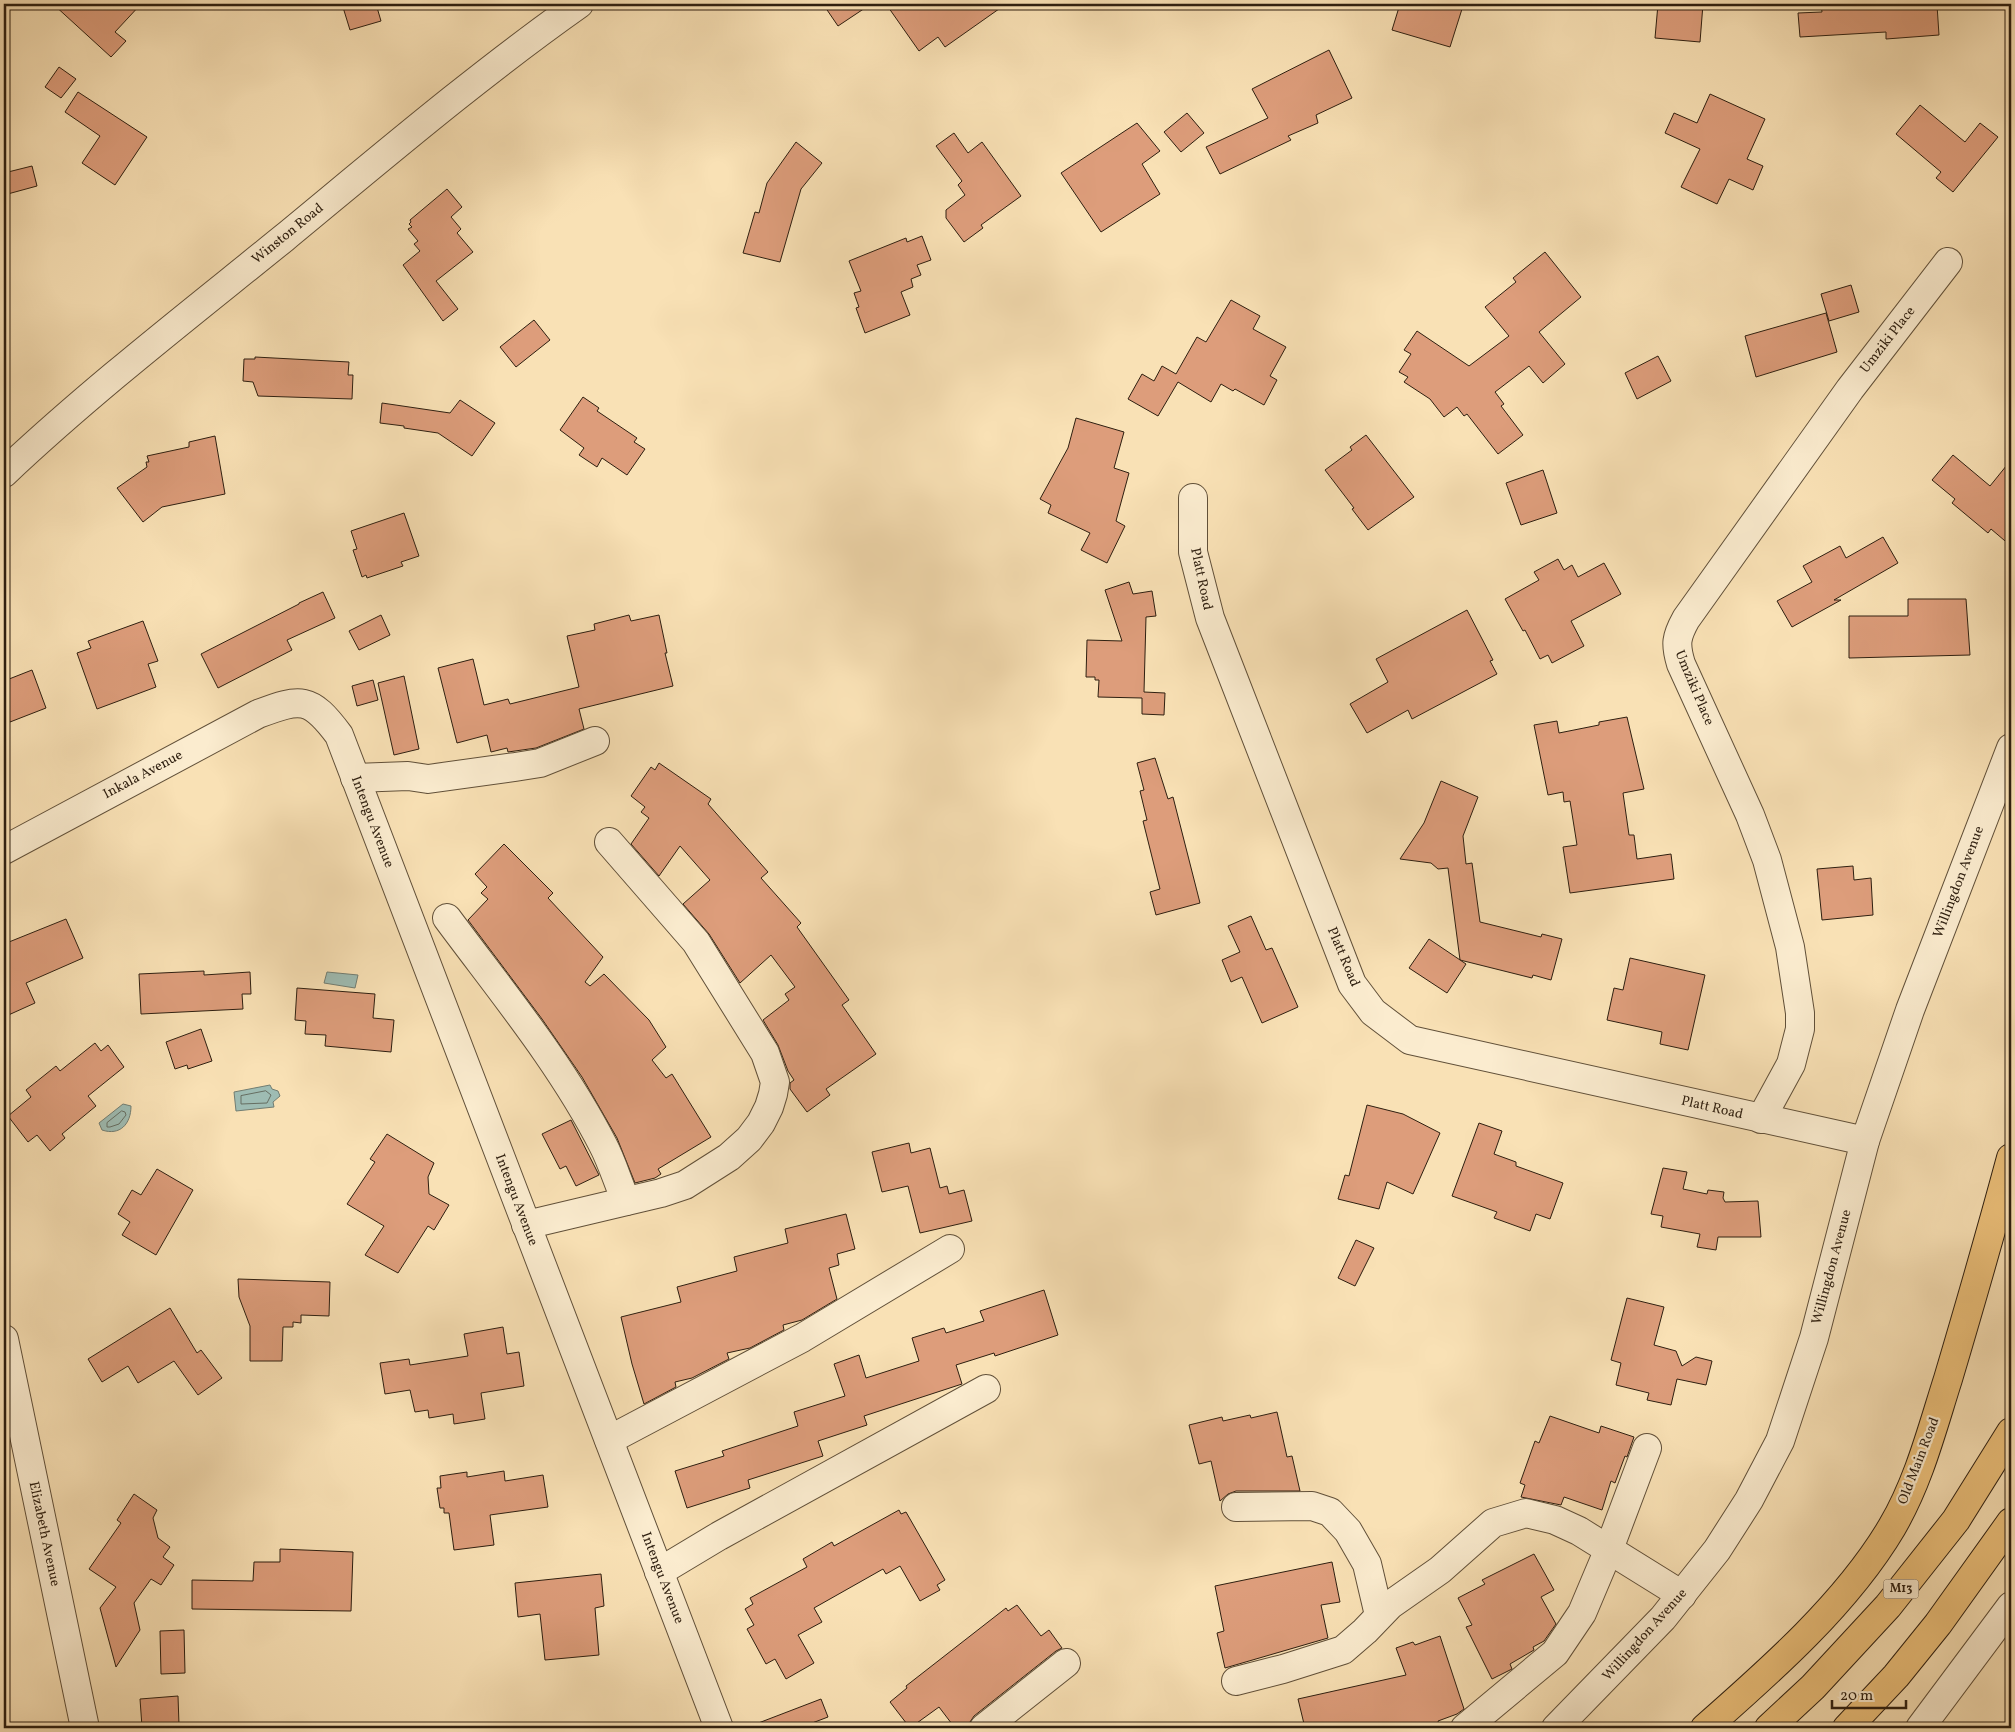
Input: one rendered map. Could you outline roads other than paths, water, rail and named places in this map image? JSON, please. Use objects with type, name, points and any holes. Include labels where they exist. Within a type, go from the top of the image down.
[{"type":"main road","name":"Old Main Road","points":[[1705,1728],[1800,1640],[1849,1586],[1892,1527],[1911,1490],[1924,1456],[1969,1309],[2011,1158]]},
{"type":"main road","name":"M13","points":[[1769,1728],[1813,1687],[1888,1606],[1956,1520],[2011,1432]]},
{"type":"main road","points":[[1847,1728],[1896,1676],[1938,1624],[2011,1522]]},
{"type":"street","name":"Winston Road","points":[[4,473],[34,445],[169,331],[377,161],[539,32],[579,4]]},
{"type":"street","name":"Umziki Place","points":[[1761,1119],[1791,1064],[1800,1029],[1800,1013],[1790,946],[1767,860],[1754,824],[1681,664],[1676,647],[1678,632],[1850,389],[1948,262]]},
{"type":"street","name":"Platt Road","points":[[1193,498],[1193,552],[1210,618],[1352,984],[1372,1012],[1410,1040],[1865,1141]]},
{"type":"street","name":"Intengu Avenue","points":[[285,704],[302,703],[318,709],[339,734],[719,1728]]},
{"type":"street","name":"Inkala Avenue","points":[[4,850],[258,714],[285,704]]},
{"type":"street","points":[[355,778],[408,776],[428,778],[515,767],[540,763],[595,742]]},
{"type":"street","name":"Willingdon Avenue","points":[[1556,1728],[1576,1710],[1663,1618],[1682,1595],[1717,1550],[1749,1500],[1780,1441],[1814,1338],[1865,1141],[1910,1010],[2011,748]]},
{"type":"street","points":[[526,1225],[661,1193],[685,1185],[729,1157],[749,1139],[770,1107],[775,1082],[765,1053],[696,942],[609,842]]},
{"type":"street","points":[[448,918],[556,1067],[604,1147],[626,1201]]},
{"type":"street","points":[[609,1440],[802,1338],[950,1249]]},
{"type":"street","name":"Elizabeth Avenue","points":[[4,1339],[85,1728]]},
{"type":"street","points":[[659,1572],[719,1536],[986,1389]]},
{"type":"street","points":[[1465,1728],[1555,1653],[1582,1613],[1609,1549],[1647,1448]]},
{"type":"street","points":[[1236,1507],[1312,1506],[1330,1512],[1348,1531],[1367,1564],[1379,1615]]},
{"type":"street","points":[[1236,1681],[1283,1669],[1343,1650],[1390,1605],[1440,1570],[1494,1523],[1526,1513],[1554,1520],[1580,1531],[1682,1595]]},
{"type":"street","points":[[1920,1728],[2011,1606]]},
{"type":"street","points":[[984,1728],[1066,1663]]},
{"type":"water","points":[[327,972],[358,975],[355,988],[324,983]]},
{"type":"water","points":[[270,1085],[272,1089],[278,1091],[280,1096],[273,1102],[274,1107],[236,1111],[234,1092]]},
{"type":"water","points":[[123,1104],[131,1106],[127,1123],[119,1130],[102,1130],[99,1123]]},
{"type":"waterway","points":[[4,7],[8,4]]}]
